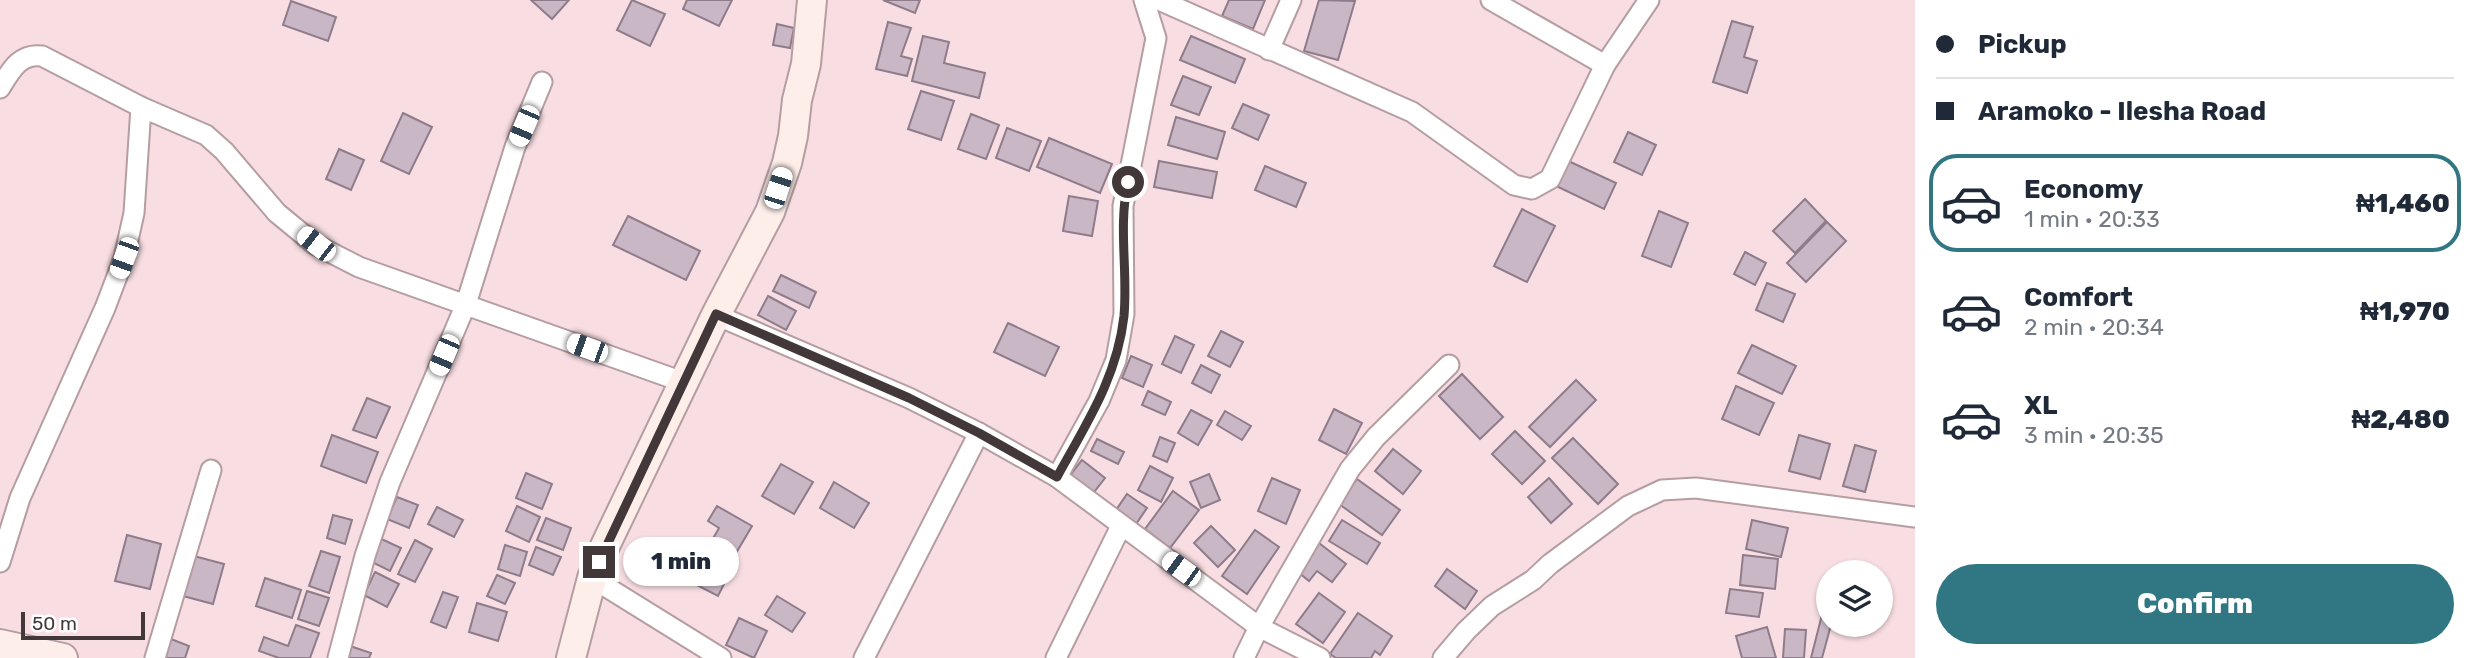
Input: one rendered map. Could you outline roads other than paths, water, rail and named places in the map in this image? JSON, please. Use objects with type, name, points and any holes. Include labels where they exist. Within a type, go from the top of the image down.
[{"type":"main road","points":[[571,658],[592,578],[716,314],[770,212],[786,163],[806,64],[813,0]]},
{"type":"main road","points":[[0,644],[63,658]]},
{"type":"street","points":[[1057,477],[1099,401],[1116,360],[1124,314],[1123,206],[1156,37],[1144,0]]},
{"type":"street","points":[[1159,0],[1412,112],[1514,185],[1532,190],[1550,179],[1605,65],[1648,0]]},
{"type":"street","points":[[1269,50],[1291,0]]},
{"type":"street","points":[[1492,0],[1605,65]]},
{"type":"street","points":[[1156,37],[1184,13]]},
{"type":"street","points":[[0,88],[19,61],[31,55],[42,56],[141,107],[206,135],[224,151],[277,213],[316,244],[359,267],[683,382]]},
{"type":"street","points":[[338,658],[365,556],[390,482],[466,304],[515,147],[542,82]]},
{"type":"street","points":[[0,562],[20,498],[105,309],[124,258],[134,213],[141,107]]},
{"type":"street","points":[[716,314],[909,398],[1057,477],[1259,627],[1320,658]]},
{"type":"street","points":[[1244,658],[1350,468],[1376,436],[1449,365]]},
{"type":"street","points":[[864,658],[979,433]]},
{"type":"street","points":[[155,658],[211,470]]},
{"type":"street","points":[[1443,658],[1492,606],[1533,580],[1550,564],[1628,506],[1662,491],[1696,488],[1915,517]]},
{"type":"street","points":[[1056,658],[1121,526]]},
{"type":"street","points":[[592,578],[721,658]]}]
